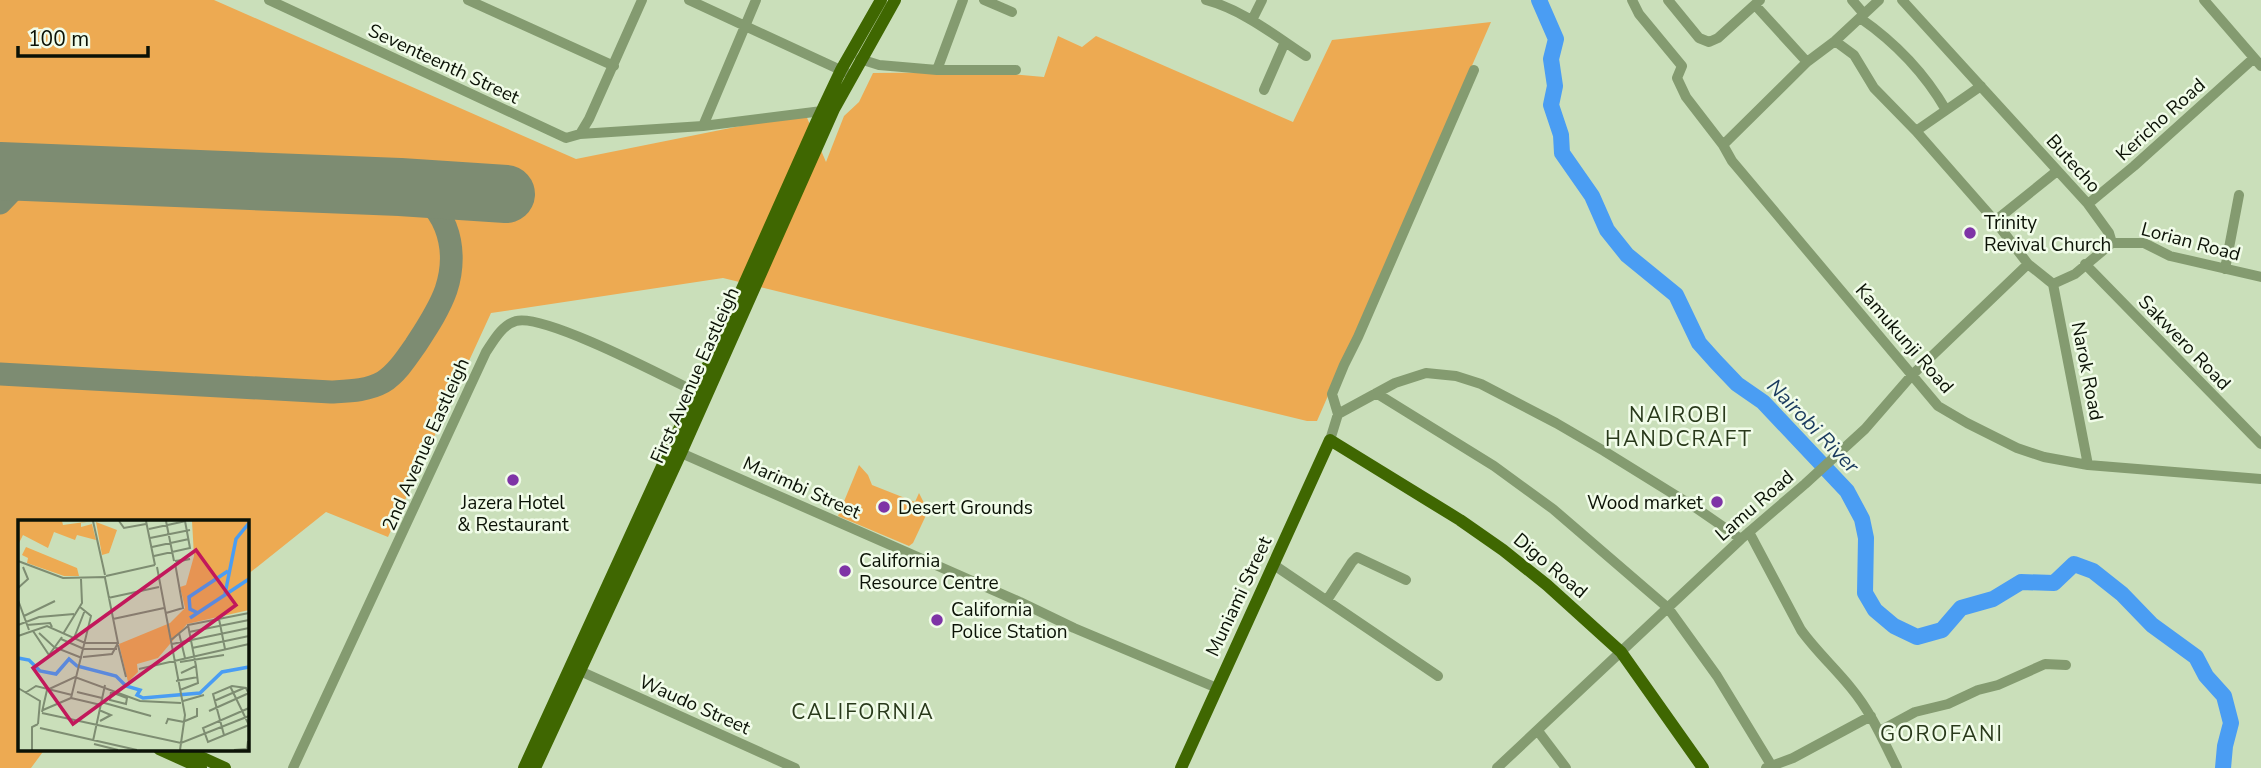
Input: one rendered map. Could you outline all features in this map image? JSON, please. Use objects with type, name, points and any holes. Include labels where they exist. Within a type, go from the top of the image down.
[{"type":"main road","name":"First Avenue Eastleigh","points":[[535,768],[681,453],[846,73],[881,0]]},
{"type":"main road","name":"First Avenue Eastleigh","points":[[524,768],[821,111],[846,73],[860,60],[895,0]]},
{"type":"main road","name":"Muniami Street","points":[[1181,768],[1275,565],[1329,440]]},
{"type":"main road","name":"Digo Road","points":[[1329,440],[1460,520],[1547,585],[1620,652],[1700,767]]},
{"type":"main road","points":[[161,750],[201,768]]},
{"type":"main road","points":[[185,750],[225,768]]},
{"type":"street","name":"Seventeenth Street","points":[[269,0],[566,138],[580,134],[704,126],[821,111]]},
{"type":"street","points":[[468,0],[614,66]]},
{"type":"street","points":[[580,134],[614,66],[642,0]]},
{"type":"street","points":[[689,0],[846,73]]},
{"type":"street","points":[[704,126],[755,0]]},
{"type":"street","points":[[937,70],[963,0]]},
{"type":"street","points":[[984,0],[1012,12]]},
{"type":"street","points":[[1206,0],[1252,20],[1306,56]]},
{"type":"street","points":[[1252,20],[1262,0]]},
{"type":"street","name":"Kamukunji Road","points":[[1632,0],[1639,14],[1682,66],[1677,78],[1686,97],[1736,165],[1938,406],[1966,424],[2017,448],[2044,457],[2088,465],[2261,479]]},
{"type":"street","points":[[1668,0],[1699,38],[1709,42],[1718,38],[1758,3],[1807,62]]},
{"type":"street","points":[[1852,0],[1862,16],[1899,48],[1930,83],[1946,110]]},
{"type":"street","points":[[1723,145],[1807,62],[1835,41],[1879,0]]},
{"type":"street","name":"Butecho","points":[[1902,0],[2088,204],[2109,233],[2112,243]]},
{"type":"street","points":[[2204,0],[2258,62]]},
{"type":"street","points":[[1835,41],[1854,55],[1874,89],[1916,131],[1995,221],[2028,264],[2053,284],[2075,274],[2112,243]]},
{"type":"street","points":[[1265,90],[1285,42]]},
{"type":"street","points":[[860,60],[879,65],[937,70],[1016,70]]},
{"type":"street","name":"Kericho Road","points":[[2088,204],[2258,62]]},
{"type":"street","points":[[1329,440],[1338,414],[1332,394],[1474,70]]},
{"type":"street","points":[[1916,131],[1981,86]]},
{"type":"street","points":[[1995,221],[2057,171]]},
{"type":"street","points":[[2225,269],[2239,195]]},
{"type":"street","name":"Lorian Road","points":[[2112,243],[2144,243],[2170,256],[2261,277]]},
{"type":"street","name":"Lamu Road","points":[[1497,768],[1745,536],[1865,429],[1912,375],[2028,264]]},
{"type":"street","name":"Sakwero Road","points":[[2085,264],[2261,444]]},
{"type":"street","name":"Narok Road","points":[[2053,284],[2088,465]]},
{"type":"street","name":"2nd Avenue Eastleigh","points":[[293,768],[486,352],[507,325],[524,320],[541,323],[595,343],[696,392]]},
{"type":"street","points":[[1338,414],[1395,383],[1426,373],[1456,376],[1481,384],[1556,423],[1745,536],[1801,629],[1852,689],[1871,716],[1897,768]]},
{"type":"street","points":[[1376,393],[1493,466],[1553,509],[1668,608],[1717,676],[1770,767],[1793,758],[1871,716]]},
{"type":"street","name":"Marimbi Street","points":[[681,453],[1074,628],[1217,688]]},
{"type":"street","points":[[1327,600],[1357,557],[1406,580]]},
{"type":"street","points":[[1275,565],[1438,676]]},
{"type":"street","points":[[1880,731],[1915,712],[1948,704],[2045,664],[2066,665]]},
{"type":"street","name":"Waudo Street","points":[[580,671],[795,768]]},
{"type":"street","points":[[1538,731],[1566,768]]},
{"type":"shaded area","points":[[0,0],[214,0],[576,159],[805,113],[826,162],[844,116],[859,102],[873,73],[987,72],[1044,77],[1058,36],[1082,47],[1096,36],[1293,122],[1332,40],[1491,22],[1317,421],[1307,421],[723,278],[491,313],[388,537],[326,512],[248,574],[248,520],[18,520],[18,750],[44,750],[31,768],[0,768]]},
{"type":"shaded area","name":"Desert Grounds","points":[[859,465],[872,485],[915,502],[919,493],[928,511],[909,546],[838,516]]},
{"type":"waterway","name":"Nairobi River","points":[[1539,0],[1556,39],[1551,59],[1555,86],[1551,105],[1561,135],[1562,153],[1592,196],[1607,230],[1627,255],[1676,295],[1699,343],[1737,384],[1763,402],[1847,491],[1862,519],[1866,538],[1865,593],[1875,610],[1894,626],[1917,637],[1942,630],[1961,608],[1993,599],[2021,582],[2054,583],[2074,564],[2093,571],[2122,594],[2152,625],[2196,657],[2206,676],[2224,696],[2231,723],[2223,768]]},
{"type":"taxiway","points":[[0,203],[29,173]]},
{"type":"taxiway","points":[[0,374],[331,392],[377,385],[396,371],[415,346],[440,305],[450,274],[450,242],[438,213],[416,193],[400,187]]},
{"type":"runway","points":[[0,171],[400,187],[506,194]]},
{"type":"place","name":"Trinity Revival Church","points":[[1970,233]]},
{"type":"place","name":"Jazera Hotel & Restaurant","points":[[513,480]]},
{"type":"place","name":"Wood market","points":[[1717,502]]},
{"type":"place","name":"Desert Grounds","points":[[884,507]]},
{"type":"place","name":"California Resource Centre","points":[[845,571]]},
{"type":"place","name":"California Police Station","points":[[937,620]]},
{"type":"district","name":"NAIROBI HANDCRAFT","points":[[1679,427]]},
{"type":"district","name":"CALIFORNIA","points":[[863,712]]},
{"type":"district","name":"GOROFANI","points":[[1942,734]]}]
